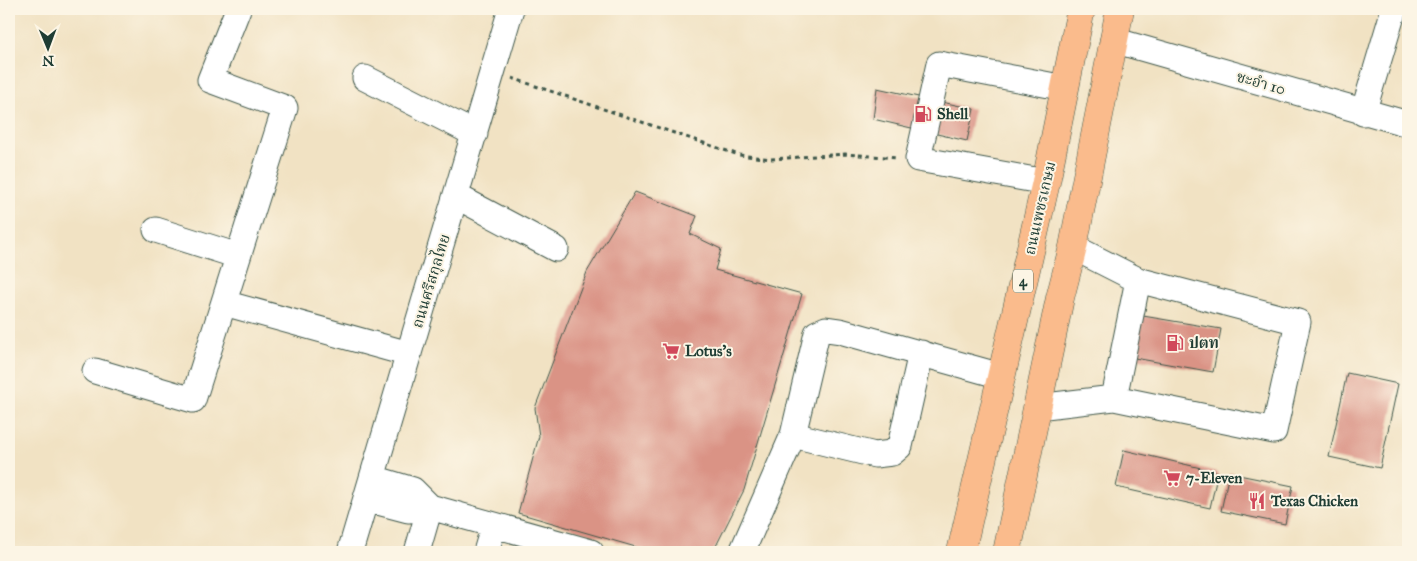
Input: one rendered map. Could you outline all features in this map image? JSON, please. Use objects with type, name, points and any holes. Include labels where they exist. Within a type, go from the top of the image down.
[{"type":"main road","name":"ถนนเพชรเกษม","points":[[960,552],[1046,182],[1082,9]]},
{"type":"main road","points":[[1007,552],[1060,298],[1073,248],[1120,9]]},
{"type":"street","points":[[95,371],[193,400],[285,108],[210,80],[238,9]]},
{"type":"street","name":"ถนนศรีสกุลไทย","points":[[350,552],[511,9]]},
{"type":"street","points":[[1363,113],[1394,9]]},
{"type":"street","name":"ชะอำ 10","points":[[1113,40],[1363,113],[1408,124]]},
{"type":"street","points":[[1046,182],[918,159],[939,64],[1065,88]]},
{"type":"street","points":[[365,78],[475,134]]},
{"type":"street","points":[[456,196],[556,249]]},
{"type":"street","points":[[156,230],[238,256]]},
{"type":"street","points":[[1037,407],[1114,398],[1274,431],[1298,322],[1138,280],[1073,248]]},
{"type":"street","points":[[1114,398],[1138,280]]},
{"type":"street","points":[[224,303],[409,354]]},
{"type":"street","points":[[742,552],[793,435],[817,333],[826,329],[840,331],[1001,376]]},
{"type":"street","points":[[793,435],[875,455],[892,453],[900,446],[921,353]]},
{"type":"street","points":[[370,488],[413,490],[430,507],[494,525],[546,546],[591,552]]},
{"type":"street","points":[[417,552],[430,507]]},
{"type":"street","points":[[486,552],[494,525]]},
{"type":"path","points":[[493,71],[739,155],[770,159],[845,154],[918,159]]},
{"type":"building","name":"Shell","points":[[877,88],[974,109],[967,141],[873,119]]},
{"type":"building","name":"Lotus's","points":[[635,192],[697,216],[690,234],[721,249],[715,270],[802,294],[744,490],[713,552],[653,552],[518,513],[539,436],[535,408],[587,272]]},
{"type":"building","name":"ปตท","points":[[1137,315],[1221,329],[1213,372],[1129,357]]},
{"type":"building","points":[[1347,373],[1398,384],[1380,468],[1329,457]]},
{"type":"building","points":[[1124,450],[1218,472],[1210,508],[1116,487]]},
{"type":"building","points":[[1229,473],[1293,486],[1285,524],[1221,511]]},
{"type":"place","name":"Shell","points":[[923,114]]},
{"type":"place","name":"ปตท","points":[[1175,343]]},
{"type":"place","name":"Lotus's","points":[[671,351]]},
{"type":"place","name":"7-Eleven","points":[[1172,478]]},
{"type":"place","name":"Texas Chicken","points":[[1257,501]]}]
